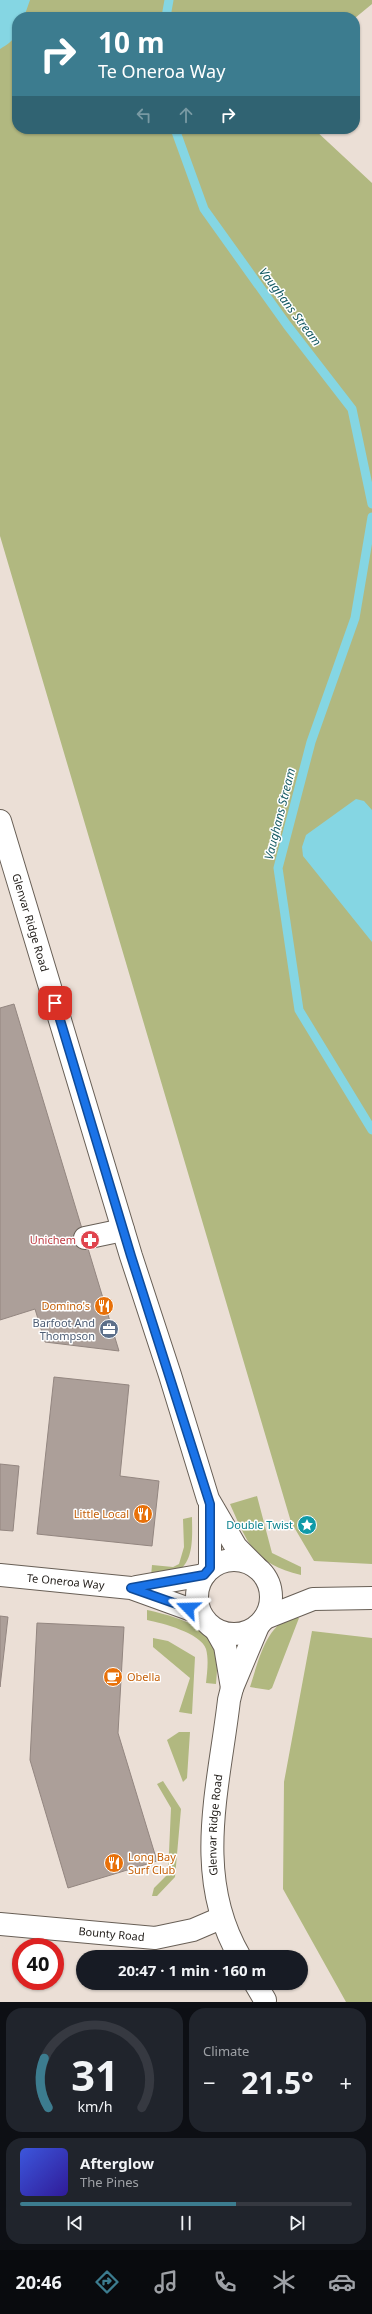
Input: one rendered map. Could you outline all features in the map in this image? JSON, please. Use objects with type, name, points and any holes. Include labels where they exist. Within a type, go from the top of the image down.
[{"type":"street","name":"Glenvar Ridge Road","points":[[0,822],[123,1230],[210,1504],[236,1547],[255,1566]]},
{"type":"street","points":[[85,1238],[123,1230]]},
{"type":"street","name":"Glenvar Ridge Road","points":[[206,1572],[210,1504]]},
{"type":"street","name":"Te Oneroa Way","points":[[131,1588],[206,1572],[220,1562],[232,1560],[244,1561],[255,1566]]},
{"type":"street","points":[[255,1566],[268,1583],[270,1606],[262,1622]]},
{"type":"street","points":[[200,1613],[196,1594],[206,1572]]},
{"type":"street","name":"Te Oneroa Way","points":[[0,1575],[131,1588],[200,1613],[207,1623],[216,1630]]},
{"type":"street","points":[[268,1583],[313,1599],[372,1598]]},
{"type":"street","points":[[216,1630],[238,1635],[262,1622],[313,1599]]},
{"type":"street","name":"Glenvar Ridge Road","points":[[237,1950],[221,1918],[212,1870],[213,1817],[232,1688],[262,1622]]},
{"type":"street","name":"Glenvar Ridge Road","points":[[216,1630],[225,1646],[232,1688]]},
{"type":"street","name":"Bounty Road","points":[[0,1924],[155,1938],[193,1930],[221,1918]]},
{"type":"green space","points":[[0,0],[372,0],[372,4],[360,14],[360,12],[12,12],[12,134],[319,134],[372,183],[372,1564],[314,1561],[291,1522],[0,536]]},
{"type":"green space","points":[[257,1496],[272,1553],[301,1567],[301,1575],[273,1565],[263,1559],[248,1542],[230,1504]]},
{"type":"green space","points":[[192,1517],[192,1540],[187,1562],[176,1572],[151,1576],[152,1565],[173,1567],[179,1564],[184,1547],[183,1519]]},
{"type":"green space","points":[[147,1610],[174,1617],[194,1625],[209,1636],[216,1653],[216,1684],[206,1683],[208,1666],[206,1649],[203,1643],[197,1638],[180,1630],[147,1620]]},
{"type":"green space","points":[[291,1617],[299,1618],[272,1688],[269,1690],[250,1687],[260,1657],[269,1637],[282,1622]]},
{"type":"green space","points":[[312,1631],[372,1638],[372,2002],[346,2002],[283,1889],[284,1782]]},
{"type":"green space","points":[[153,1638],[168,1641],[195,1657],[192,1714],[179,1712],[190,1678],[153,1647]]},
{"type":"green space","points":[[179,1732],[190,1732],[187,1778],[183,1782],[167,1740]]},
{"type":"green space","points":[[163,1781],[181,1809],[175,1877],[157,1896],[152,1896],[154,1888],[168,1874],[171,1808],[157,1784]]},
{"type":"water","points":[[0,0],[30,0],[26,12],[12,12],[12,40],[0,49]]},
{"type":"water","points":[[356,799],[364,801],[372,810],[372,942],[303,856],[302,847],[306,835]]},
{"type":"building","points":[[14,1004],[119,1351],[45,1342],[35,1309],[0,1320],[0,1008]]},
{"type":"building","points":[[54,1377],[129,1385],[120,1476],[159,1481],[152,1546],[37,1534]]},
{"type":"building","points":[[0,1464],[19,1466],[13,1531],[0,1530]]},
{"type":"building","points":[[0,1616],[8,1617],[0,1687]]},
{"type":"building","points":[[37,1623],[124,1627],[118,1733],[157,1861],[68,1888],[30,1760]]},
{"type":"waterway","name":"Vaughans Stream","points":[[167,12],[169,0]]},
{"type":"waterway","name":"Vaughans Stream","points":[[177,134],[204,209],[287,325],[352,409],[372,504]]},
{"type":"waterway","name":"Vaughans Stream","points":[[372,517],[355,618],[311,742],[278,868],[299,1010],[372,1130]]},
{"type":"place","name":"Unichem","points":[[90,1240]]},
{"type":"place","name":"Domino's","points":[[104,1306]]},
{"type":"place","name":"Barfoot And Thompson","points":[[109,1329]]},
{"type":"place","name":"Little Local","points":[[143,1514]]},
{"type":"place","name":"Double Twist","points":[[307,1525]]},
{"type":"place","name":"Obella","points":[[113,1677]]},
{"type":"place","name":"Long Bay Surf Club","points":[[114,1863]]},
{"type":"route","points":[[55,1003],[131,1256],[170,1374],[197,1467],[210,1504],[210,1568],[204,1575],[186,1580],[131,1588],[188,1608]]}]
